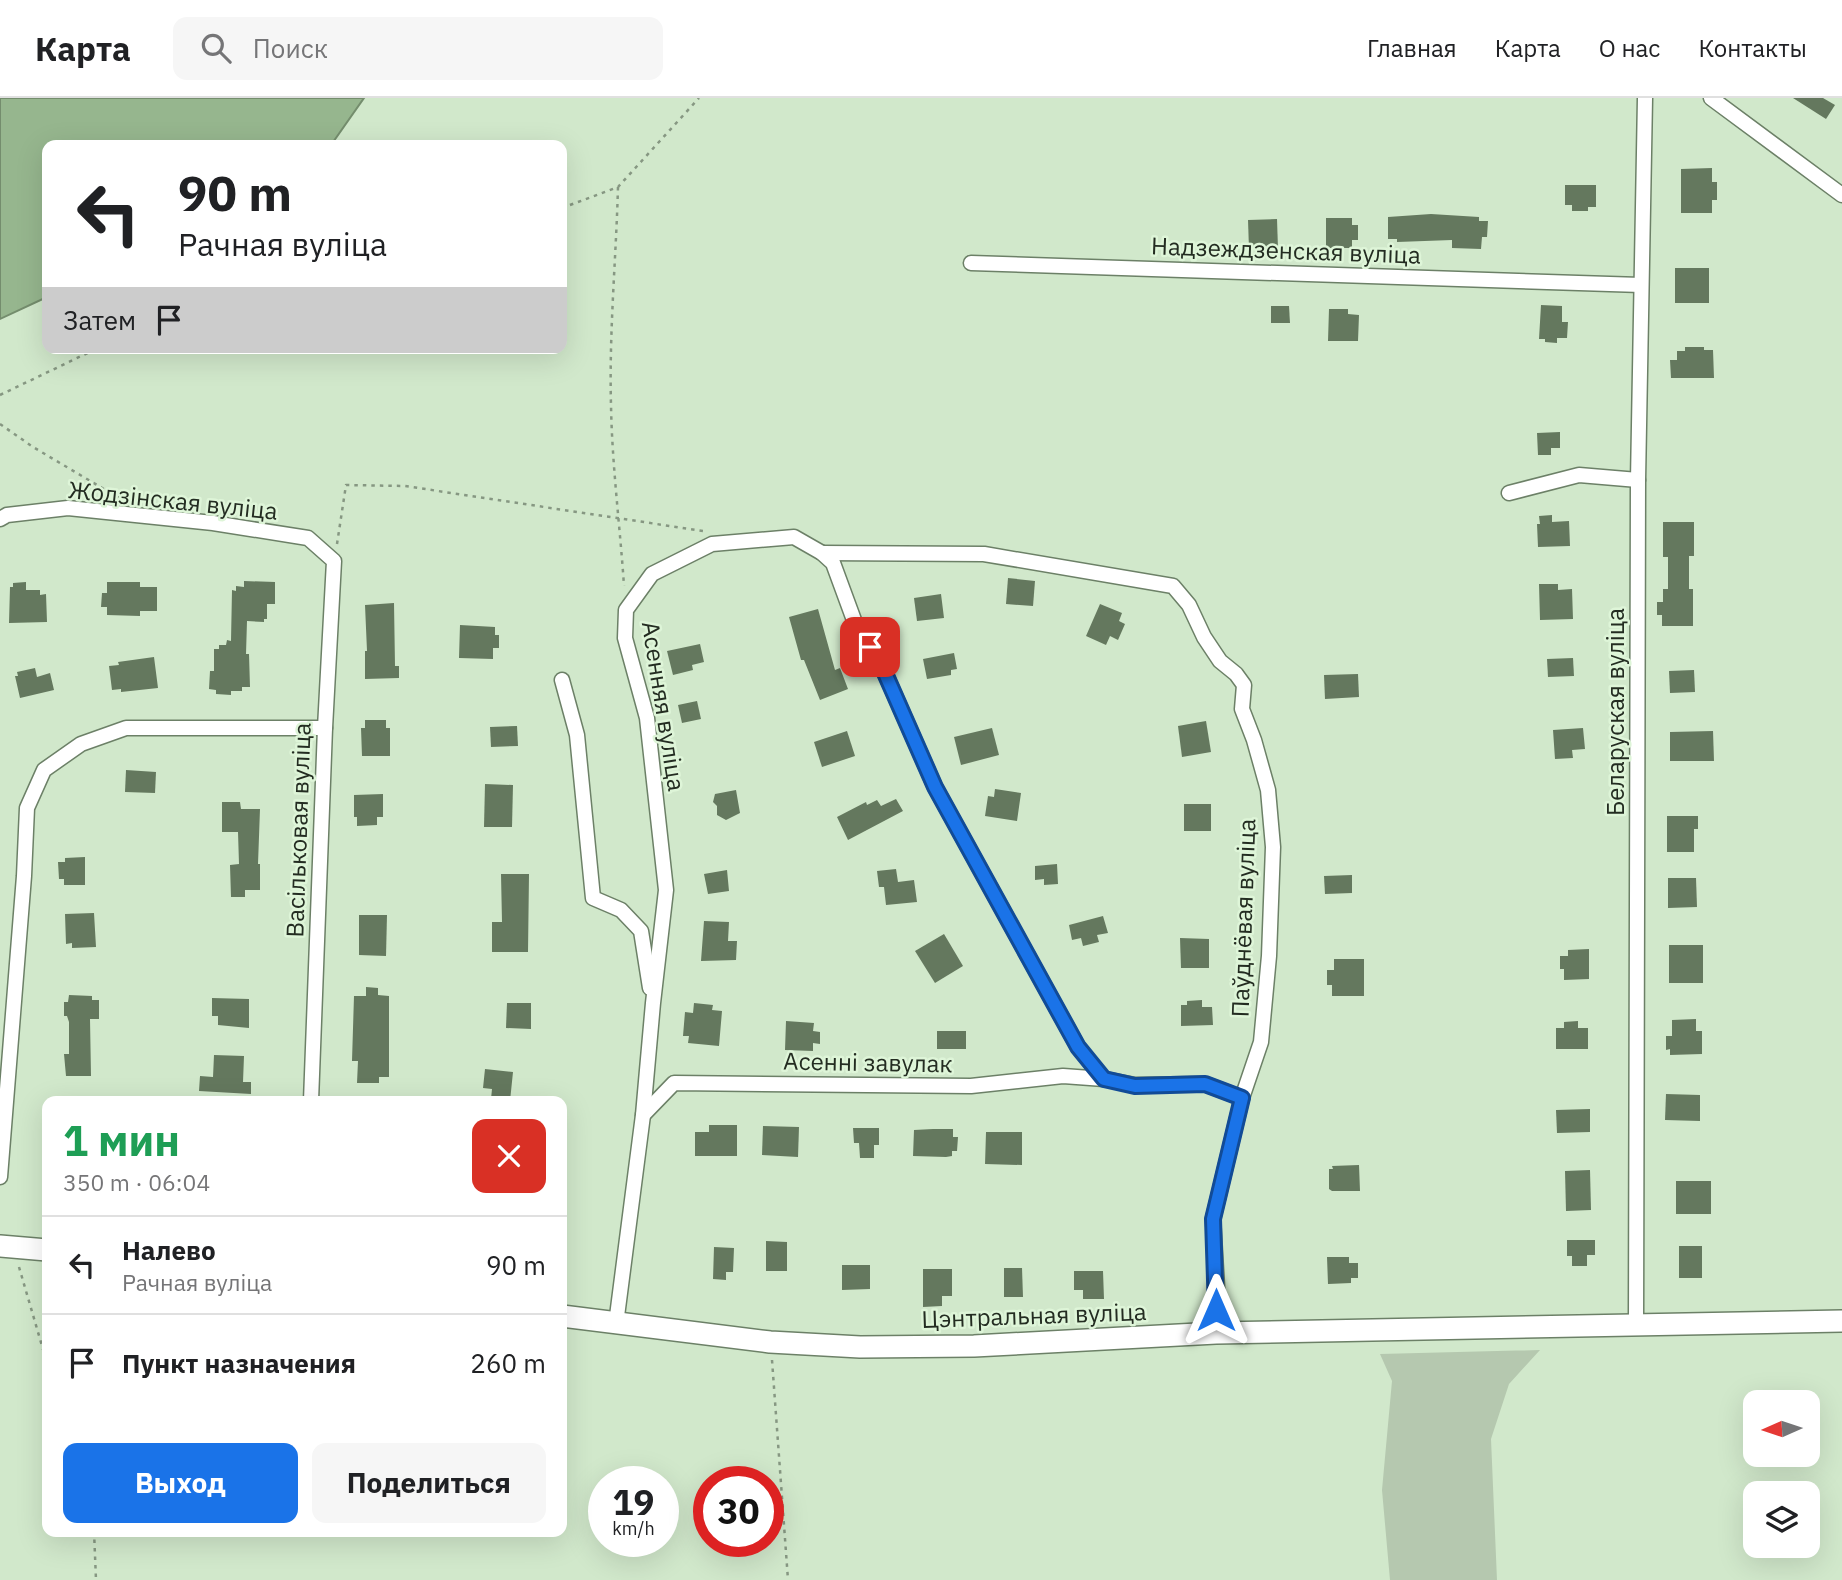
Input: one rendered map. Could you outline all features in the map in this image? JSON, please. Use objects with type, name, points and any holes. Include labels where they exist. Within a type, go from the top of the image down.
[{"type":"street","name":"Беларуская вуліца","points":[[1636,1326],[1631,480],[1641,285],[1645,98]]},
{"type":"street","points":[[1712,98],[1842,195]]},
{"type":"street","name":"Надзеждзенская вуліца","points":[[971,263],[1641,285]]},
{"type":"street","points":[[1509,493],[1579,475],[1631,480]]},
{"type":"street","name":"Жодзінская вуліца","points":[[0,519],[68,508],[213,523],[307,538],[334,561]]},
{"type":"street","points":[[711,538],[794,537],[822,553],[833,563],[858,631],[881,664],[935,787],[1078,1047],[1104,1079]]},
{"type":"street","name":"Асенняя вуліца","points":[[616,1324],[643,1115],[666,890],[647,718],[625,638],[626,610],[652,574],[711,538]]},
{"type":"street","name":"Паўднёвая вуліца","points":[[822,553],[984,554],[1174,586],[1189,605],[1204,637],[1220,662],[1236,674],[1244,685],[1242,709],[1268,790],[1273,847],[1269,956],[1261,1042],[1242,1098],[1213,1219],[1217,1287],[1216,1333]]},
{"type":"street","name":"Васільковая вуліца","points":[[311,1096],[334,561]]},
{"type":"street","name":"Асенняя вуліца","points":[[562,680],[577,735],[593,898],[621,910],[641,931],[653,1003]]},
{"type":"street","points":[[0,1177],[27,808],[44,770],[81,744],[126,728],[325,728]]},
{"type":"street","name":"Асенні завулак","points":[[643,1115],[674,1083],[971,1086],[1063,1076],[1104,1079],[1135,1086],[1205,1084],[1242,1098]]},
{"type":"street","points":[[6,1247],[42,1250]]},
{"type":"street","name":"Цэнтральная вуліца","points":[[567,1317],[770,1342],[860,1347],[974,1346],[1216,1333],[1842,1321]]},
{"type":"path","points":[[567,206],[618,187],[699,98]]},
{"type":"path","points":[[618,187],[611,407],[626,610]]},
{"type":"path","points":[[0,395],[85,354]]},
{"type":"path","points":[[0,424],[33,447],[122,499]]},
{"type":"path","points":[[334,561],[346,485],[405,486],[619,519],[711,538]]},
{"type":"path","points":[[6,1247],[42,1349]]},
{"type":"path","points":[[770,1342],[788,1580]]},
{"type":"path","points":[[94,1537],[96,1580]]},
{"type":"shaded area","points":[[0,98],[364,98],[335,140],[42,140],[42,299],[0,319]]},
{"type":"shaded area","points":[[1540,1350],[1509,1384],[1491,1439],[1497,1580],[1390,1580],[1382,1490],[1392,1381],[1380,1354]]},
{"type":"building","points":[[1793,98],[1823,98],[1835,105],[1826,119]]},
{"type":"building","points":[[1712,168],[1712,182],[1717,182],[1717,200],[1712,200],[1712,213],[1681,213],[1681,169]]},
{"type":"building","points":[[1565,185],[1596,185],[1596,207],[1588,207],[1588,211],[1572,211],[1572,205],[1565,205]]},
{"type":"building","points":[[1431,214],[1479,217],[1479,221],[1488,221],[1487,237],[1482,237],[1481,249],[1452,248],[1452,240],[1397,242],[1397,239],[1388,239],[1388,217]]},
{"type":"building","points":[[1326,218],[1352,218],[1352,225],[1358,225],[1358,240],[1352,240],[1352,248],[1326,248]]},
{"type":"building","points":[[1277,219],[1278,249],[1249,249],[1248,220]]},
{"type":"building","points":[[1675,268],[1709,268],[1709,303],[1675,303]]},
{"type":"building","points":[[1541,305],[1562,306],[1562,322],[1568,322],[1567,338],[1557,338],[1557,343],[1539,339]]},
{"type":"building","points":[[1271,306],[1289,306],[1290,323],[1271,323]]},
{"type":"building","points":[[1329,309],[1348,309],[1348,314],[1359,315],[1358,341],[1328,341]]},
{"type":"building","points":[[1685,347],[1713,350],[1714,378],[1671,378],[1670,360],[1677,360],[1677,351],[1685,351]]},
{"type":"building","points":[[1560,432],[1560,448],[1551,448],[1551,455],[1538,455],[1537,433]]},
{"type":"building","points":[[1552,515],[1552,522],[1569,521],[1570,546],[1538,547],[1539,516]]},
{"type":"building","points":[[1663,522],[1694,522],[1694,556],[1689,556],[1689,589],[1693,589],[1693,626],[1662,626],[1662,615],[1657,615],[1657,602],[1663,602],[1663,589],[1668,589],[1668,557],[1663,557]]},
{"type":"building","points":[[1008,578],[1035,581],[1033,606],[1006,604]]},
{"type":"building","points":[[244,581],[275,582],[275,604],[267,604],[267,619],[264,619],[264,622],[247,621],[246,654],[249,654],[250,687],[242,687],[242,691],[231,691],[231,695],[216,694],[216,690],[209,689],[210,671],[214,671],[214,649],[219,649],[219,645],[226,645],[227,640],[231,641],[232,590],[236,591],[236,586],[244,587]]},
{"type":"building","points":[[26,582],[26,590],[40,590],[40,595],[46,594],[47,622],[9,623],[10,587],[13,587],[13,583]]},
{"type":"building","points":[[107,582],[140,582],[140,587],[157,587],[157,611],[140,611],[140,616],[107,615],[107,607],[101,607],[102,593],[107,593]]},
{"type":"building","points":[[1539,584],[1558,584],[1558,590],[1572,589],[1573,619],[1540,620]]},
{"type":"building","points":[[941,594],[944,618],[917,621],[914,598]]},
{"type":"building","points":[[394,603],[395,666],[399,666],[399,678],[365,679],[365,605]]},
{"type":"building","points":[[1100,604],[1122,613],[1119,621],[1125,624],[1118,640],[1110,636],[1106,645],[1086,636]]},
{"type":"building","points":[[818,609],[835,670],[840,668],[848,689],[820,700],[804,660],[801,660],[789,617]]},
{"type":"building","points":[[460,625],[495,627],[495,635],[499,635],[499,648],[493,648],[493,659],[459,658]]},
{"type":"building","points":[[700,644],[704,662],[692,665],[693,670],[673,675],[667,651]]},
{"type":"building","points":[[954,653],[957,669],[951,670],[951,675],[927,679],[923,659]]},
{"type":"building","points":[[154,657],[158,688],[121,692],[121,689],[112,690],[109,666],[119,665],[118,662]]},
{"type":"building","points":[[1573,658],[1574,676],[1548,677],[1547,659]]},
{"type":"building","points":[[35,668],[37,677],[50,673],[54,690],[20,698],[15,676],[18,676],[17,672]]},
{"type":"building","points":[[1694,670],[1695,692],[1670,693],[1669,671]]},
{"type":"building","points":[[1358,674],[1359,697],[1325,699],[1324,675]]},
{"type":"building","points":[[697,701],[701,719],[682,723],[678,705]]},
{"type":"building","points":[[365,720],[386,720],[386,728],[390,728],[390,756],[362,756],[361,728],[365,728]]},
{"type":"building","points":[[1206,721],[1211,752],[1182,757],[1178,726]]},
{"type":"building","points":[[517,726],[518,746],[491,747],[490,727]]},
{"type":"building","points":[[992,728],[999,755],[961,765],[954,737]]},
{"type":"building","points":[[1583,728],[1585,749],[1572,750],[1573,758],[1555,759],[1553,730]]},
{"type":"building","points":[[847,731],[855,756],[822,767],[814,742]]},
{"type":"building","points":[[1713,731],[1714,761],[1670,761],[1670,732]]},
{"type":"building","points":[[126,770],[156,772],[155,793],[125,792]]},
{"type":"building","points":[[485,784],[513,785],[512,827],[484,827]]},
{"type":"building","points":[[995,789],[1021,793],[1017,821],[985,816],[988,796],[994,797]]},
{"type":"building","points":[[736,790],[740,813],[726,820],[717,815],[717,806],[713,802],[715,794]]},
{"type":"building","points":[[383,794],[383,817],[377,817],[377,825],[357,826],[357,817],[354,817],[354,795]]},
{"type":"building","points":[[896,799],[903,811],[848,840],[837,817],[866,802],[867,805],[877,800],[881,806]]},
{"type":"building","points":[[222,802],[240,802],[241,809],[260,809],[260,890],[245,890],[245,897],[231,897],[230,865],[239,864],[238,832],[222,832]]},
{"type":"building","points":[[1184,804],[1211,804],[1211,831],[1184,831]]},
{"type":"building","points":[[1667,816],[1698,816],[1698,829],[1694,829],[1694,852],[1667,852]]},
{"type":"building","points":[[85,857],[85,885],[64,885],[64,879],[59,879],[58,862],[65,862],[65,858]]},
{"type":"building","points":[[1057,864],[1058,884],[1044,885],[1044,879],[1035,880],[1035,866]]},
{"type":"building","points":[[896,869],[898,882],[914,880],[917,902],[886,905],[884,887],[879,887],[877,871]]},
{"type":"building","points":[[727,870],[729,891],[708,894],[704,874]]},
{"type":"building","points":[[501,874],[529,874],[528,952],[492,952],[492,922],[502,922]]},
{"type":"building","points":[[1352,875],[1352,893],[1325,894],[1324,876]]},
{"type":"building","points":[[1668,878],[1696,878],[1697,907],[1668,908]]},
{"type":"building","points":[[94,913],[96,947],[72,948],[72,943],[66,944],[65,914]]},
{"type":"building","points":[[359,915],[387,915],[386,956],[359,955]]},
{"type":"building","points":[[1103,916],[1108,933],[1097,935],[1099,942],[1083,946],[1081,938],[1072,940],[1069,925]]},
{"type":"building","points":[[704,921],[729,922],[728,941],[737,941],[736,960],[701,961]]},
{"type":"building","points":[[944,934],[963,966],[935,983],[915,951]]},
{"type":"building","points":[[1180,938],[1209,939],[1209,968],[1181,968]]},
{"type":"building","points":[[1669,945],[1703,945],[1703,983],[1669,983]]},
{"type":"building","points":[[1589,949],[1589,979],[1564,980],[1564,969],[1560,969],[1560,956],[1568,956],[1568,950]]},
{"type":"building","points":[[1334,959],[1364,959],[1364,996],[1332,996],[1332,985],[1327,985],[1327,970],[1334,970]]},
{"type":"building","points":[[366,987],[378,988],[378,995],[389,996],[389,1077],[379,1077],[379,1083],[357,1083],[358,1061],[352,1061],[354,996],[366,996]]},
{"type":"building","points":[[69,995],[92,996],[92,1000],[99,1000],[99,1019],[90,1019],[91,1076],[66,1076],[64,1054],[69,1054],[69,1022],[67,1016],[64,1016],[64,1002],[68,1002]]},
{"type":"building","points":[[212,998],[249,999],[249,1028],[218,1025],[218,1016],[212,1016]]},
{"type":"building","points":[[1202,1000],[1202,1007],[1212,1007],[1213,1025],[1181,1026],[1181,1005],[1187,1005],[1187,1001]]},
{"type":"building","points":[[507,1003],[531,1003],[531,1029],[506,1028]]},
{"type":"building","points":[[694,1003],[713,1005],[712,1010],[722,1011],[719,1046],[688,1043],[689,1036],[683,1036],[685,1012],[693,1013]]},
{"type":"building","points":[[1696,1019],[1696,1031],[1702,1031],[1702,1054],[1670,1055],[1670,1049],[1666,1050],[1666,1036],[1672,1036],[1672,1020]]},
{"type":"building","points":[[786,1021],[814,1023],[813,1031],[820,1032],[820,1044],[813,1043],[813,1051],[785,1050]]},
{"type":"building","points":[[1578,1021],[1578,1028],[1588,1028],[1588,1049],[1556,1049],[1556,1028],[1564,1028],[1564,1022]]},
{"type":"building","points":[[937,1031],[966,1031],[966,1049],[937,1049]]},
{"type":"building","points":[[214,1055],[244,1056],[243,1082],[251,1082],[251,1094],[199,1091],[200,1076],[213,1077]]},
{"type":"building","points":[[485,1069],[513,1072],[511,1096],[491,1096],[492,1089],[483,1088]]},
{"type":"building","points":[[1666,1094],[1700,1095],[1700,1121],[1665,1120]]},
{"type":"building","points":[[1590,1109],[1590,1132],[1557,1133],[1556,1110]]},
{"type":"building","points":[[709,1125],[737,1125],[737,1156],[695,1156],[695,1132],[709,1132]]},
{"type":"building","points":[[763,1126],[799,1127],[798,1157],[762,1155]]},
{"type":"building","points":[[853,1128],[879,1128],[879,1145],[874,1145],[874,1158],[860,1158],[859,1143],[854,1143]]},
{"type":"building","points":[[953,1129],[953,1137],[958,1137],[957,1151],[952,1151],[952,1156],[913,1156],[914,1130]]},
{"type":"building","points":[[986,1132],[1022,1132],[1022,1165],[985,1164]]},
{"type":"building","points":[[1359,1165],[1360,1191],[1329,1189],[1329,1169],[1333,1169],[1332,1166]]},
{"type":"building","points":[[1590,1170],[1591,1210],[1566,1211],[1565,1171]]},
{"type":"building","points":[[1676,1181],[1711,1181],[1711,1214],[1676,1214]]},
{"type":"building","points":[[1567,1240],[1595,1240],[1595,1255],[1587,1255],[1587,1266],[1572,1266],[1572,1256],[1567,1256]]},
{"type":"building","points":[[766,1241],[787,1242],[787,1271],[766,1271]]},
{"type":"building","points":[[1679,1246],[1702,1246],[1702,1278],[1679,1278]]},
{"type":"building","points":[[714,1247],[734,1248],[733,1272],[726,1272],[726,1280],[713,1279]]},
{"type":"building","points":[[1327,1257],[1349,1257],[1349,1263],[1358,1263],[1358,1278],[1351,1278],[1351,1283],[1328,1284]]},
{"type":"building","points":[[842,1265],[870,1265],[870,1289],[842,1290]]},
{"type":"building","points":[[1004,1268],[1022,1268],[1023,1297],[1004,1297]]},
{"type":"building","points":[[923,1269],[952,1269],[952,1296],[942,1296],[942,1306],[923,1307]]},
{"type":"building","points":[[1074,1271],[1103,1271],[1104,1299],[1083,1299],[1083,1290],[1074,1290]]},
{"type":"route","points":[[870,647],[881,664],[935,787],[1078,1047],[1104,1079],[1135,1086],[1205,1084],[1242,1098],[1213,1219],[1216,1310]]}]
